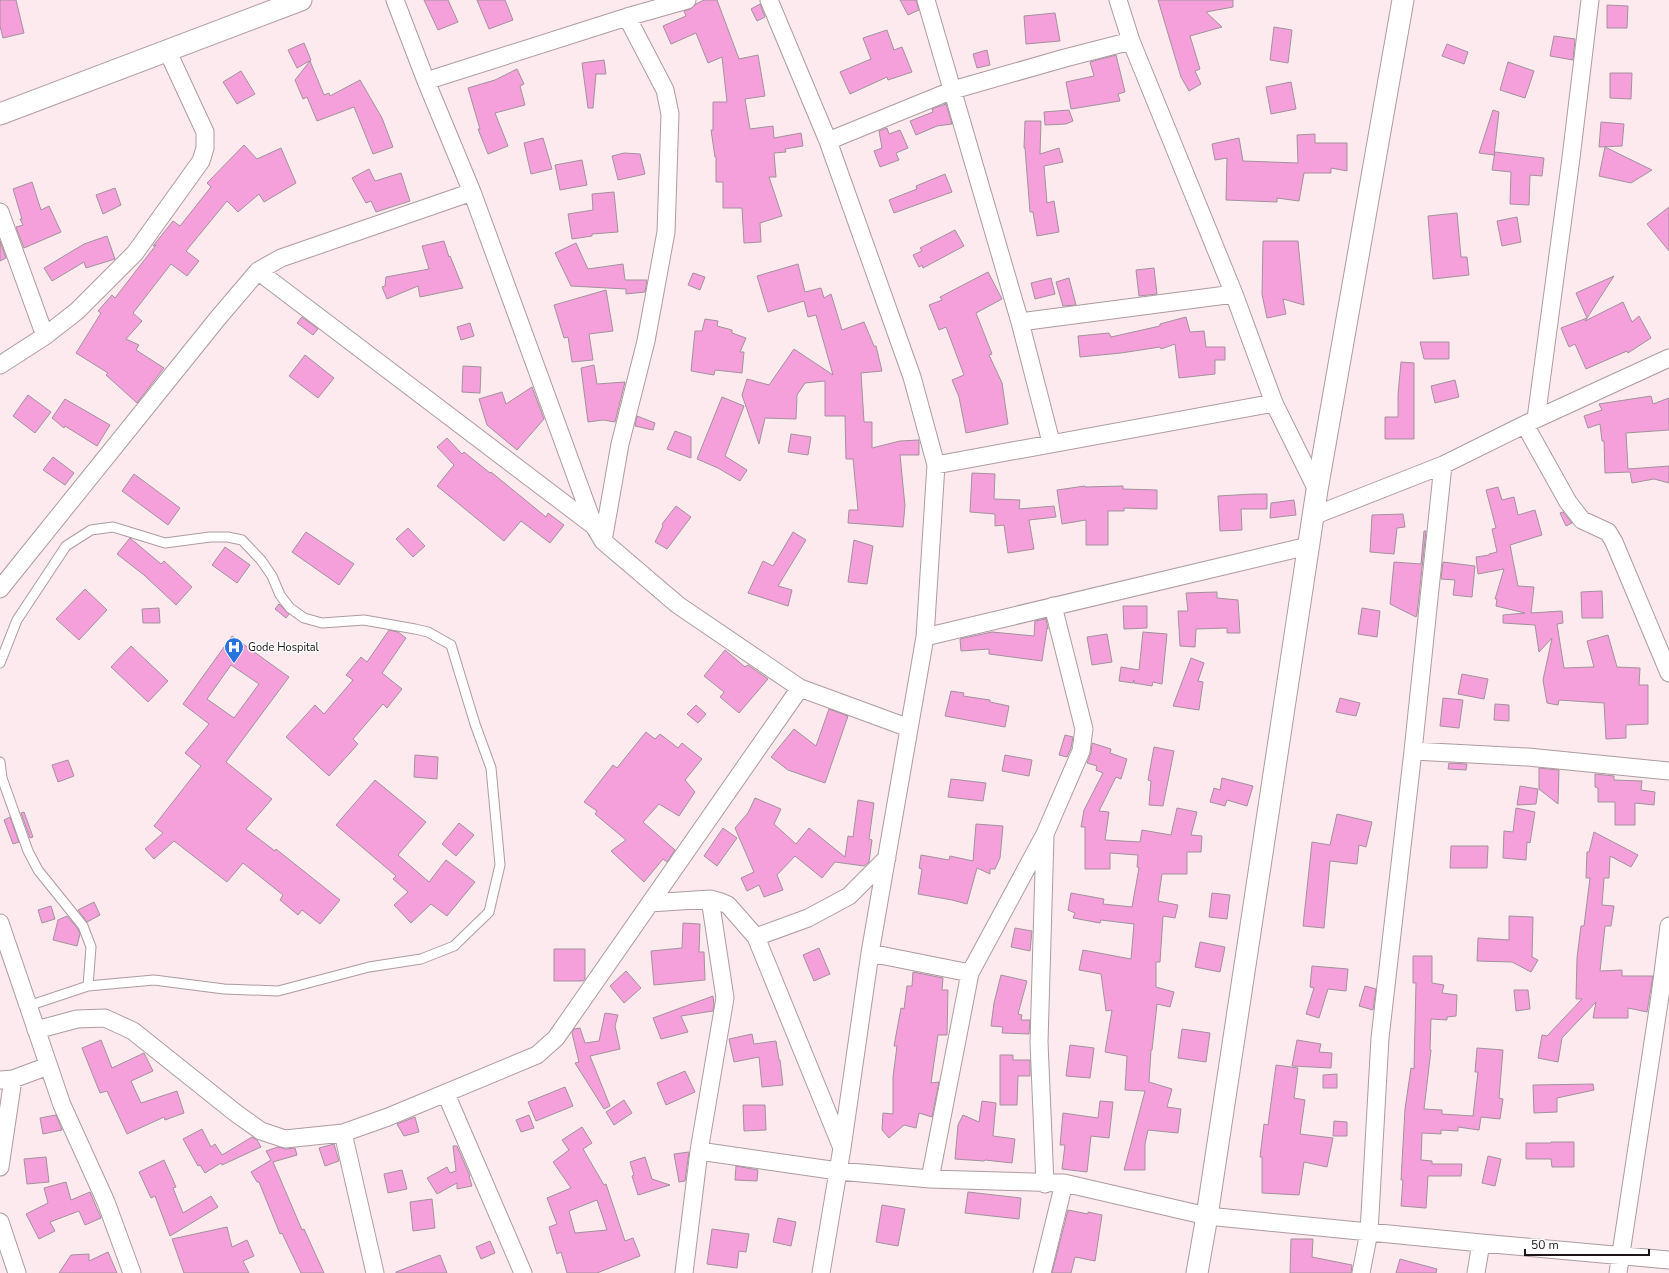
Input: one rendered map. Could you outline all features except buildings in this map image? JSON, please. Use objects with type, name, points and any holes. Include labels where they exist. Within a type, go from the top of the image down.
[{"type":"street","points":[[0,114],[301,0]]},
{"type":"street","points":[[395,0],[426,81],[472,192],[594,526],[603,541],[678,605],[800,688],[909,728]]},
{"type":"street","points":[[426,81],[627,17],[687,0]]},
{"type":"street","points":[[769,0],[828,141],[912,377],[936,465],[926,637],[870,953],[842,1148],[821,1273]]},
{"type":"street","points":[[926,0],[1020,322],[1051,442]]},
{"type":"street","points":[[1118,0],[1132,40],[1234,294],[1274,403],[1317,490]]},
{"type":"street","points":[[1197,1273],[1207,1216],[1317,490],[1403,0]]},
{"type":"street","points":[[1590,0],[1570,166],[1530,422],[1568,502],[1582,520],[1608,532],[1614,542],[1669,673]]},
{"type":"street","points":[[603,541],[620,444],[646,341],[666,232],[670,114],[665,90],[627,17]]},
{"type":"street","points":[[828,141],[953,90],[1132,40]]},
{"type":"street","points":[[0,364],[45,336],[77,311],[135,253],[201,161],[205,148],[205,132],[167,50]]},
{"type":"street","points":[[0,589],[218,318],[258,271],[282,258],[472,192]]},
{"type":"street","points":[[0,212],[45,336]]},
{"type":"street","points":[[258,271],[594,526]]},
{"type":"street","points":[[1020,322],[1234,294]]},
{"type":"street","points":[[1313,516],[1443,465],[1530,422],[1669,358]]},
{"type":"street","points":[[936,465],[1051,442],[1274,403]]},
{"type":"street","points":[[1361,1273],[1369,1232],[1380,1038],[1413,751],[1443,465]]},
{"type":"street","points":[[926,637],[1308,546]]},
{"type":"street","points":[[930,1179],[970,973],[1045,834],[1080,751],[1084,729],[1053,606]]},
{"type":"street","points":[[36,1030],[77,1019],[105,1018],[133,1032],[237,1114],[261,1131],[285,1139],[343,1133],[446,1094],[537,1055],[556,1038],[800,688]]},
{"type":"street","points":[[1413,751],[1528,757],[1669,771]]},
{"type":"street","points":[[1045,834],[1040,1042],[1045,1184]]},
{"type":"street","points":[[756,937],[808,918],[849,896],[887,858]]},
{"type":"street","points":[[650,903],[710,899],[721,902],[728,906],[756,937],[842,1148]]},
{"type":"street","points":[[684,1273],[699,1151],[725,998],[710,899]]},
{"type":"street","points":[[0,923],[62,1105],[106,1202],[132,1273]]},
{"type":"street","points":[[1618,1273],[1665,996],[1669,926]]},
{"type":"street","points":[[870,953],[970,973]]},
{"type":"street","points":[[0,1167],[7,1080],[48,1066]]},
{"type":"street","points":[[446,1094],[523,1273]]},
{"type":"street","points":[[343,1133],[375,1273]]},
{"type":"street","points":[[699,1151],[838,1171],[930,1179],[1045,1184],[1064,1183],[1207,1216],[1669,1260]]},
{"type":"street","points":[[1042,1273],[1064,1183]]},
{"type":"street","points":[[0,1222],[17,1273]]},
{"type":"street","points":[[1476,1273],[1481,1243]]},
{"type":"lane","points":[[0,663],[17,620],[66,546],[91,530],[113,528],[165,543],[210,537],[228,537],[242,540],[261,560],[272,576],[280,595],[290,608],[304,618],[322,623],[364,620],[415,629],[428,632],[451,645],[475,724],[491,768],[500,865],[489,912],[454,946],[421,959],[369,967],[278,991],[224,989],[154,980],[88,986],[28,1006]]},
{"type":"lane","points":[[0,762],[2,778],[31,857],[38,870],[83,926],[91,947],[88,986]]},
{"type":"place","name":"Gode Hospital","points":[[234,664]]}]
